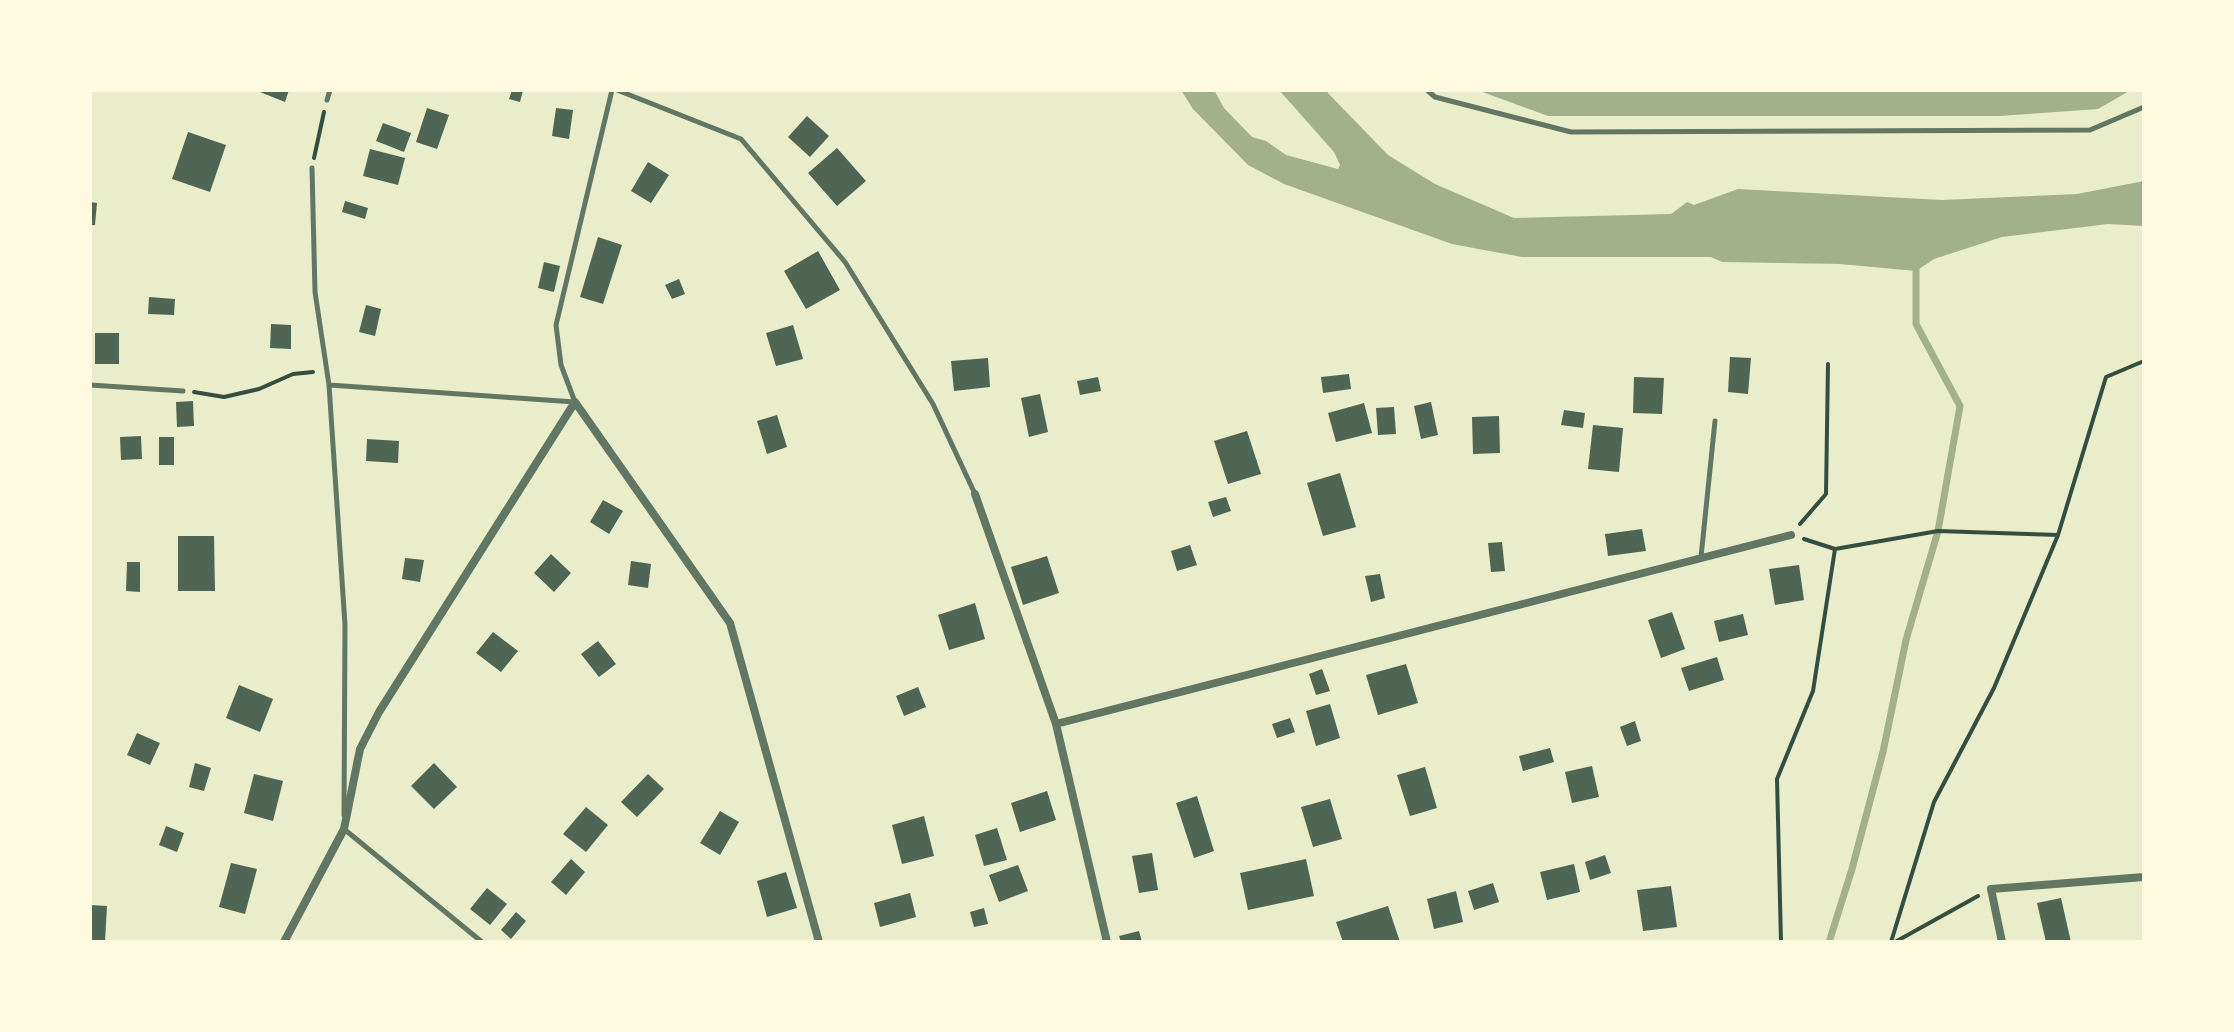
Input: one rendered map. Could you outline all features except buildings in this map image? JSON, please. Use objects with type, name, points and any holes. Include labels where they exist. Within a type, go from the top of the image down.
[{"type":"street","points":[[284,942],[344,829],[360,749],[379,712],[575,402],[730,623],[819,942]]},
{"type":"street","points":[[975,494],[1056,724],[1107,942]]},
{"type":"street","points":[[1056,724],[1791,535]]},
{"type":"street","points":[[2002,942],[1991,889],[2144,877]]},
{"type":"lane","points":[[327,100],[330,90]]},
{"type":"lane","points":[[329,385],[575,402],[561,365],[556,325],[614,90],[741,139],[845,262],[933,404],[975,494]]},
{"type":"lane","points":[[1427,90],[1435,97],[1571,132],[2090,130],[2144,107]]},
{"type":"lane","points":[[312,168],[315,292],[328,371],[345,625],[344,829],[482,942]]},
{"type":"lane","points":[[90,385],[183,391]]},
{"type":"lane","points":[[1701,558],[1715,421]]},
{"type":"path","points":[[312,168],[327,100]]},
{"type":"path","points":[[1893,942],[1934,802],[1994,688],[2058,535],[2106,377],[2144,361]]},
{"type":"path","points":[[1828,364],[1826,494],[1791,535],[1835,549],[1938,531],[2058,535]]},
{"type":"path","points":[[183,391],[224,397],[259,389],[293,374],[328,371]]},
{"type":"path","points":[[1781,942],[1777,779],[1813,691],[1835,549]]},
{"type":"path","points":[[1893,942],[1991,889]]},
{"type":"shaded area","points":[[1181,90],[1214,90],[1224,108],[1252,137],[1266,141],[1286,155],[1338,169],[1340,165],[1334,152],[1279,90],[1325,90],[1388,155],[1435,184],[1514,218],[1671,214],[1687,202],[1694,205],[1738,189],[1942,200],[2077,194],[2144,181],[2144,226],[2108,224],[2002,237],[1934,259],[1916,271],[1840,264],[1722,262],[1711,257],[1522,257],[1452,244],[1284,184],[1248,165],[1193,109]]},
{"type":"shaded area","points":[[1477,90],[2131,90],[2098,109],[2000,116],[1548,116]]},
{"type":"waterway","points":[[1830,939],[1883,752],[1906,640],[1938,531],[1960,406],[1916,324],[1916,265]]}]
